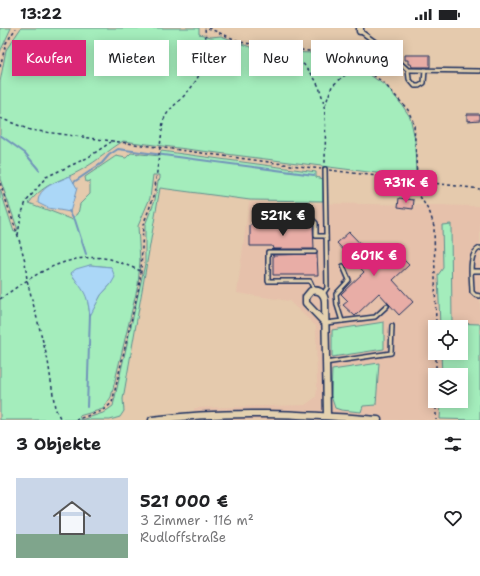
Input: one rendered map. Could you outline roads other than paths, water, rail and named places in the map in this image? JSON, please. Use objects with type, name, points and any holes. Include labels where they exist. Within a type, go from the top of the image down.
[{"type":"street","points":[[325,323],[306,303],[308,294],[314,290],[318,290],[323,294],[325,301],[327,418]]},
{"type":"street","points":[[152,420],[208,416],[290,414],[327,418],[378,420]]},
{"type":"lane","points":[[360,29],[408,70],[412,84],[419,86],[424,84],[424,70]]},
{"type":"lane","points":[[408,70],[480,71]]},
{"type":"lane","points":[[323,294],[327,288],[325,169]]},
{"type":"lane","points":[[259,222],[313,220],[316,223],[316,236],[326,236]]},
{"type":"lane","points":[[480,248],[476,250],[472,256],[472,292],[475,295],[480,296]]},
{"type":"lane","points":[[314,252],[268,252],[268,281],[310,281],[314,290]]},
{"type":"lane","points":[[342,266],[348,280],[336,294],[337,305],[342,321]]},
{"type":"lane","points":[[472,271],[480,271]]},
{"type":"lane","points":[[325,323],[376,317],[388,306]]},
{"type":"lane","points":[[325,363],[391,353],[392,326]]},
{"type":"water","points":[[70,176],[77,188],[70,212],[48,208],[38,203],[41,192],[50,185]]},
{"type":"water","points":[[90,265],[111,267],[115,277],[101,295],[90,316],[86,297],[71,273],[76,269]]},
{"type":"waterway","points":[[0,135],[25,153],[39,170]]},
{"type":"waterway","points":[[74,182],[102,163],[109,155],[118,149],[314,175]]},
{"type":"waterway","points":[[69,211],[75,220],[86,254]]},
{"type":"waterway","points":[[87,407],[90,314]]}]
